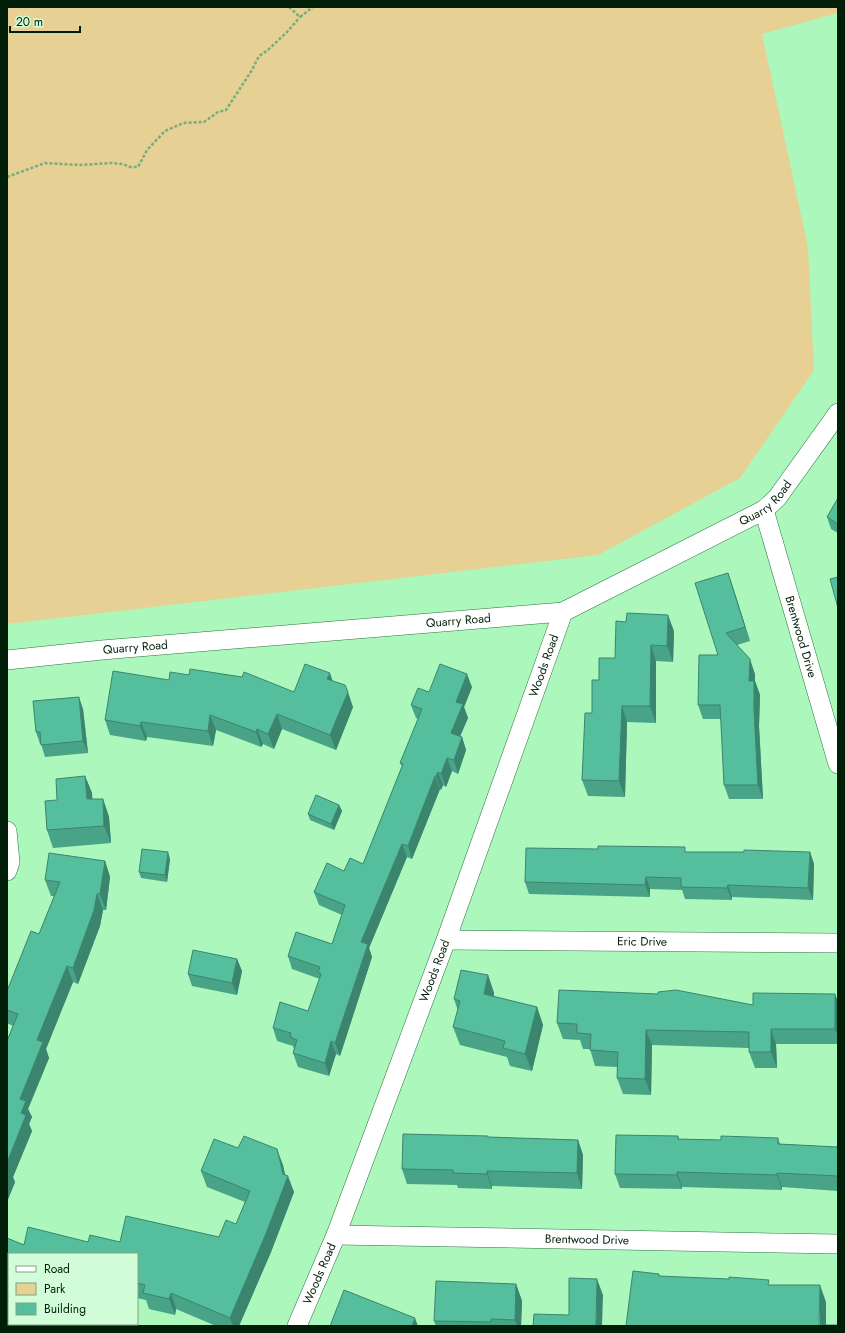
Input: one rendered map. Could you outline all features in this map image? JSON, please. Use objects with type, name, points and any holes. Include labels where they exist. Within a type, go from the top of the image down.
[{"type":"street","name":"Quarry Road","points":[[7,660],[102,650],[563,612],[764,510],[777,498],[838,413]]},
{"type":"street","name":"Brentwood Drive","points":[[764,510],[838,764]]},
{"type":"street","name":"Woods Road","points":[[297,1326],[336,1235],[446,940],[563,612]]},
{"type":"street","points":[[7,831],[10,862],[7,871]]},
{"type":"street","name":"Eric Drive","points":[[446,940],[838,943]]},
{"type":"street","name":"Brentwood Drive","points":[[336,1235],[838,1244]]},
{"type":"path","points":[[289,7],[300,17]]},
{"type":"path","points":[[7,177],[44,163],[80,165],[111,163],[138,167],[147,150],[165,131],[183,123],[204,122],[218,112],[226,110],[252,70],[259,56],[268,50],[300,17],[313,7]]},
{"type":"green space","points":[[7,7],[838,7],[838,13],[762,34],[808,247],[814,370],[740,478],[598,555],[7,624]]},
{"type":"building","points":[[838,498],[838,524],[827,517]]},
{"type":"building","points":[[728,573],[745,627],[726,633],[750,659],[749,681],[754,681],[758,785],[724,785],[720,705],[698,705],[699,655],[718,655],[695,583]]},
{"type":"building","points":[[838,577],[838,608],[830,579]]},
{"type":"building","points":[[627,613],[668,615],[667,646],[651,645],[650,706],[622,706],[619,781],[582,780],[585,713],[592,713],[592,680],[599,680],[599,658],[615,658],[616,621],[626,622]]},
{"type":"building","points":[[305,664],[330,673],[327,679],[345,685],[348,692],[330,735],[277,714],[268,734],[257,729],[256,732],[210,715],[208,731],[141,722],[140,726],[105,720],[113,671],[169,680],[170,672],[189,675],[190,669],[242,677],[244,672],[294,692]]},
{"type":"building","points":[[440,664],[467,674],[456,702],[463,704],[451,733],[462,737],[454,760],[447,758],[441,774],[438,772],[435,776],[408,846],[402,844],[361,942],[368,944],[335,1043],[331,1041],[325,1063],[293,1053],[297,1040],[290,1037],[291,1033],[273,1028],[280,1002],[308,1011],[321,974],[318,972],[320,967],[288,956],[296,932],[332,944],[345,905],[314,892],[327,863],[344,871],[350,858],[363,864],[403,764],[400,763],[422,709],[411,705],[418,688],[429,692]]},
{"type":"building","points":[[79,697],[83,741],[41,745],[40,732],[36,732],[33,701]]},
{"type":"building","points":[[85,776],[87,799],[103,799],[104,826],[47,830],[45,801],[57,800],[56,779]]},
{"type":"building","points":[[316,795],[339,805],[331,824],[308,814]]},
{"type":"building","points":[[598,846],[685,847],[685,852],[744,852],[744,850],[810,852],[808,888],[728,885],[727,888],[681,887],[681,878],[646,877],[645,885],[525,882],[526,848],[598,849]]},
{"type":"building","points":[[142,849],[168,852],[165,875],[139,872]]},
{"type":"building","points":[[49,853],[105,861],[100,894],[97,894],[94,910],[73,968],[67,966],[37,1040],[43,1042],[20,1099],[26,1101],[21,1113],[26,1115],[7,1163],[7,1041],[18,1014],[7,1010],[7,991],[31,931],[39,934],[60,882],[45,880]]},
{"type":"building","points":[[193,950],[237,959],[232,983],[188,974]]},
{"type":"building","points":[[461,970],[488,975],[484,994],[537,1007],[525,1054],[503,1048],[505,1041],[453,1027],[460,1001],[454,999]]},
{"type":"building","points":[[559,990],[658,994],[658,992],[676,990],[753,1005],[753,993],[835,994],[835,1029],[771,1029],[771,1052],[749,1052],[749,1032],[646,1030],[645,1079],[617,1078],[618,1052],[590,1050],[591,1034],[577,1033],[577,1024],[557,1023]]},
{"type":"building","points":[[403,1134],[578,1140],[577,1173],[487,1171],[487,1174],[453,1173],[453,1170],[402,1169]]},
{"type":"building","points":[[616,1135],[678,1136],[678,1139],[721,1140],[721,1136],[778,1138],[778,1144],[838,1147],[838,1176],[777,1173],[777,1175],[677,1172],[677,1175],[615,1174]]},
{"type":"building","points":[[244,1136],[277,1149],[283,1174],[288,1176],[265,1236],[230,1318],[171,1293],[169,1299],[143,1293],[145,1285],[138,1283],[138,1253],[8,1253],[7,1260],[7,1238],[24,1245],[28,1227],[88,1242],[90,1235],[120,1242],[126,1216],[219,1237],[226,1220],[236,1224],[250,1191],[201,1171],[214,1139],[238,1148]]},
{"type":"building","points":[[633,1271],[659,1274],[659,1276],[729,1279],[729,1277],[769,1280],[768,1285],[820,1285],[819,1325],[838,1326],[626,1326]]},
{"type":"building","points":[[569,1278],[597,1279],[596,1326],[533,1326],[534,1314],[569,1315]]},
{"type":"building","points":[[436,1281],[516,1284],[515,1320],[491,1319],[491,1322],[434,1321]]},
{"type":"building","points":[[344,1290],[415,1318],[412,1326],[330,1326]]}]
